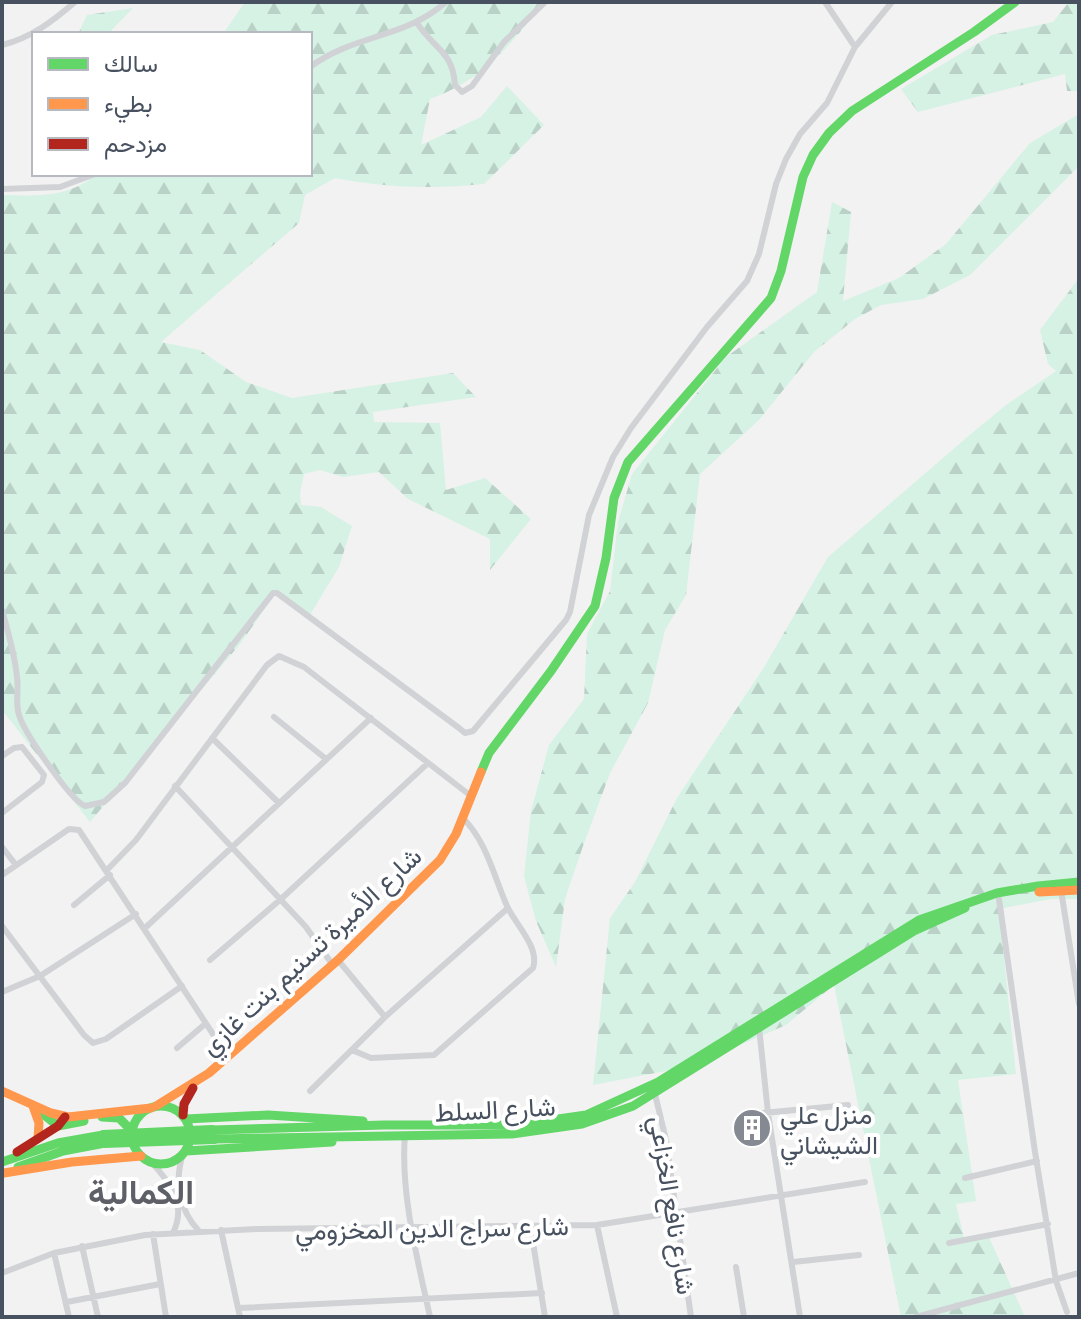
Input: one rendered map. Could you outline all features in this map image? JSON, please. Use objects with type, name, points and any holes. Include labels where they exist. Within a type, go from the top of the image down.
[{"type":"main road","name":"شارع الأميرة تسنيم بنت غازي","points":[[153,1107],[197,1081],[228,1057],[335,962],[430,872],[447,851],[495,743],[551,671],[595,606],[606,558],[614,498],[628,462],[771,298],[781,273],[799,183],[818,144],[834,125],[852,111],[1015,2]]},
{"type":"main road","name":"شارع السلط","points":[[2,1168],[104,1139],[384,1125],[526,1125],[586,1115],[658,1082],[919,920],[1000,892],[1079,882]]},
{"type":"main road","name":"شارع السلط","points":[[213,1134],[375,1135],[545,1131],[595,1121],[655,1094],[914,931],[962,909],[999,899],[1079,890]]},
{"type":"main road","name":"شارع الأميرة تسنيم بنت غازي","points":[[185,1117],[187,1098],[197,1081]]},
{"type":"main road","points":[[2,1091],[22,1097],[62,1121],[115,1116],[125,1121],[132,1131]]},
{"type":"main road","points":[[32,1104],[39,1123],[38,1138]]},
{"type":"main road","points":[[2,1168],[62,1121],[129,1107],[173,1108],[185,1117],[191,1135],[184,1153]]},
{"type":"main road","points":[[146,1159],[132,1140],[132,1131],[138,1117],[153,1107]]},
{"type":"main road","points":[[185,1117],[302,1116],[384,1125]]},
{"type":"main road","points":[[2,1168],[146,1159],[165,1164],[184,1153],[351,1141],[375,1135]]},
{"type":"street","points":[[36,32],[75,2]]},
{"type":"street","points":[[312,66],[339,48],[417,23],[446,2]]},
{"type":"street","points":[[417,23],[453,66],[457,89],[462,92],[472,86],[504,42],[545,2]]},
{"type":"street","points":[[825,2],[855,47]]},
{"type":"street","points":[[2,610],[17,674],[20,719],[53,771],[80,804],[89,806],[104,802],[125,783],[273,593],[348,644],[465,733],[473,731],[566,620],[579,572],[589,515],[613,457],[707,327],[747,281],[759,254],[776,184],[786,159],[800,134],[827,103],[855,47],[892,2]]},
{"type":"street","points":[[2,45],[32,35]]},
{"type":"street","points":[[2,189],[60,187],[90,176]]},
{"type":"street","points":[[74,905],[109,872],[136,840],[267,665],[279,656],[304,667],[471,796]]},
{"type":"street","points":[[274,717],[326,759]]},
{"type":"street","points":[[145,928],[371,718]]},
{"type":"street","points":[[212,738],[279,803]]},
{"type":"street","points":[[2,756],[22,747],[44,775],[42,782],[2,813]]},
{"type":"street","points":[[210,960],[428,763]]},
{"type":"street","points":[[175,786],[233,845],[385,1017]]},
{"type":"street","points":[[352,1050],[371,1058],[431,1056],[528,974],[535,963],[533,953],[508,908],[485,849],[462,817]]},
{"type":"street","points":[[2,875],[74,827],[82,833],[228,1057]]},
{"type":"street","points":[[2,847],[16,865]]},
{"type":"street","points":[[1061,890],[1079,1004]]},
{"type":"street","points":[[999,899],[1056,1281],[1067,1312]]},
{"type":"street","points":[[310,1091],[385,1017],[508,908]]},
{"type":"street","points":[[2,992],[40,976],[136,914]]},
{"type":"street","points":[[2,926],[93,1043],[106,1039],[182,986]]},
{"type":"street","points":[[177,1048],[205,1024]]},
{"type":"street","points":[[759,1027],[768,1113],[800,1317]]},
{"type":"street","name":"شارع نافع الخزاعي","points":[[655,1094],[678,1212],[691,1317]]},
{"type":"street","points":[[742,1115],[848,1105]]},
{"type":"street","points":[[405,1134],[403,1156],[430,1317]]},
{"type":"street","points":[[173,1233],[179,1219],[177,1178],[184,1153]]},
{"type":"street","points":[[146,1159],[169,1183],[199,1231]]},
{"type":"street","points":[[965,1178],[1037,1161]]},
{"type":"street","name":"شارع سراج الدين المخزومي","points":[[2,1273],[54,1253],[153,1234],[221,1230],[597,1225],[865,1182]]},
{"type":"street","points":[[530,1224],[545,1317]]},
{"type":"street","points":[[949,1243],[1048,1224]]},
{"type":"street","points":[[597,1225],[617,1317]]},
{"type":"street","points":[[221,1230],[240,1317]]},
{"type":"street","points":[[153,1234],[166,1317]]},
{"type":"street","points":[[82,1246],[98,1317]]},
{"type":"street","points":[[54,1253],[69,1317]]},
{"type":"street","points":[[793,1262],[859,1255]]},
{"type":"street","points":[[736,1267],[744,1317]]},
{"type":"street","points":[[916,1317],[1079,1273]]},
{"type":"street","points":[[67,1302],[160,1284]]},
{"type":"street","points":[[239,1308],[542,1293]]},
{"type":"green space","points":[[245,2],[545,2],[495,60],[466,82],[430,99],[421,145],[481,117],[507,86],[544,125],[484,184],[410,187],[335,178],[305,195],[299,223],[161,342],[200,350],[246,382],[292,398],[453,373],[476,397],[373,412],[374,422],[440,423],[446,490],[485,478],[531,519],[490,570],[490,539],[408,499],[379,472],[343,477],[320,470],[304,474],[301,505],[321,507],[352,526],[339,567],[308,618],[278,590],[240,644],[90,822],[2,710],[2,195],[52,194],[75,188],[94,176],[312,176],[312,32],[224,32]]},
{"type":"green space","points":[[1069,2],[1079,2],[1079,91],[1067,91],[1065,74],[918,112],[901,89],[992,35],[1053,22]]},
{"type":"green space","points":[[133,8],[110,32],[79,32],[87,15]]},
{"type":"green space","points":[[1079,114],[1079,166],[970,275],[923,299],[881,305],[855,319],[814,352],[759,420],[700,474],[686,595],[665,630],[648,703],[610,773],[582,849],[565,899],[556,967],[536,921],[524,876],[531,811],[549,745],[584,699],[587,634],[610,591],[618,522],[632,474],[726,357],[817,292],[832,202],[851,212],[843,301],[899,278],[946,244],[1030,143]]},
{"type":"green space","points":[[1079,278],[1079,899],[1051,899],[999,909],[1016,1074],[958,1080],[976,1201],[956,1204],[965,1242],[988,1235],[1025,1317],[901,1317],[834,985],[786,1025],[692,1066],[593,1085],[610,918],[635,882],[677,798],[763,669],[828,557],[1006,405],[1056,371],[1048,364],[1040,330]]},
{"type":"traffic: fast","points":[[481,772],[489,753],[595,606],[606,558],[614,498],[628,462],[771,298],[781,271],[803,177],[813,155],[829,133],[852,111],[1015,2]]},
{"type":"traffic: fast","points":[[212,1130],[517,1125],[586,1115],[658,1082],[919,920],[997,893],[1079,882]]},
{"type":"traffic: fast","points":[[214,1139],[512,1134],[582,1124],[633,1106],[914,931],[965,908]]},
{"type":"traffic: fast","points":[[161,1106],[182,1114],[190,1135],[182,1156],[161,1164],[140,1156],[132,1135],[140,1114],[161,1106]]},
{"type":"traffic: fast","points":[[34,1107],[58,1126],[84,1121]]},
{"type":"traffic: fast","points":[[186,1119],[268,1115],[363,1121]]},
{"type":"traffic: fast","points":[[102,1117],[119,1118],[132,1131]]},
{"type":"traffic: fast","points":[[103,1135],[212,1130]]},
{"type":"traffic: fast","points":[[2,1162],[58,1143],[103,1135]]},
{"type":"traffic: fast","points":[[105,1143],[214,1139]]},
{"type":"traffic: fast","points":[[186,1151],[332,1142]]},
{"type":"traffic: fast","points":[[18,1167],[63,1151],[105,1143]]},
{"type":"traffic: slow","points":[[156,1106],[209,1073],[338,960],[440,860],[456,834],[481,772]]},
{"type":"traffic: slow","points":[[1039,892],[1079,890]]},
{"type":"traffic: slow","points":[[2,1091],[51,1113],[68,1117],[151,1108]]},
{"type":"traffic: slow","points":[[33,1106],[39,1123],[38,1138]]},
{"type":"traffic: slow","points":[[4,1173],[72,1162],[141,1156]]},
{"type":"traffic: jam","points":[[183,1115],[184,1104],[193,1088]]},
{"type":"traffic: jam","points":[[17,1152],[58,1126],[65,1117]]},
{"type":"place","name":"منزل علي الشيشاني","points":[[752,1128]]},
{"type":"district","name":"الكمالية","points":[[141,1190]]}]
